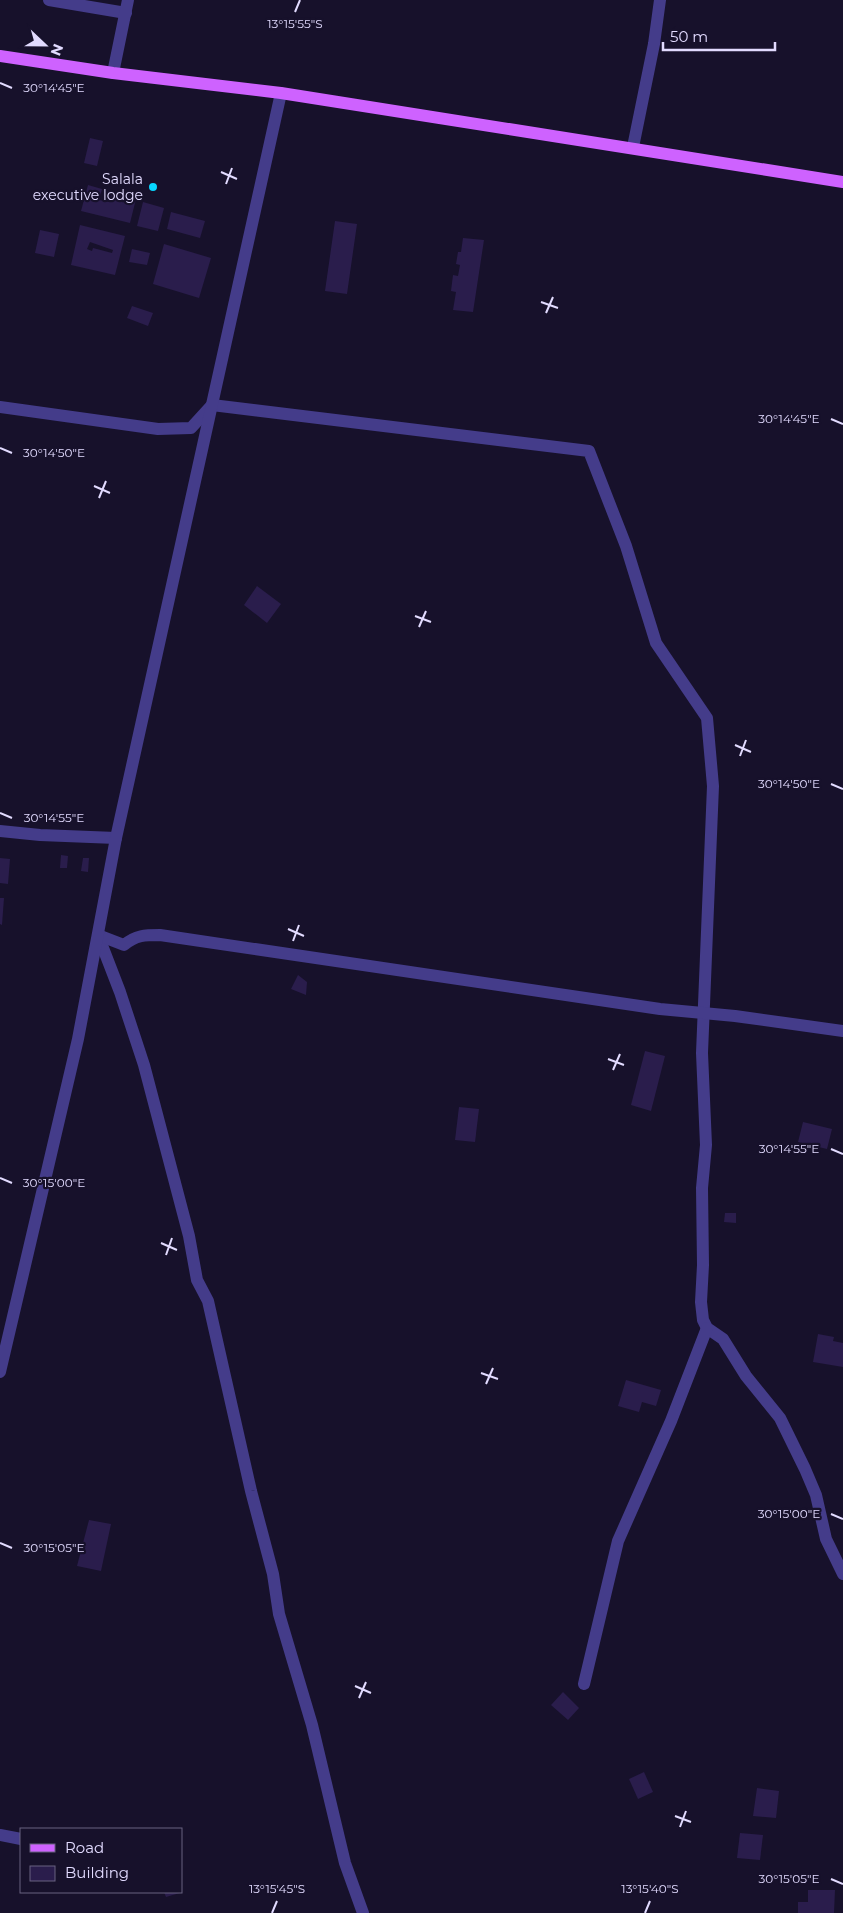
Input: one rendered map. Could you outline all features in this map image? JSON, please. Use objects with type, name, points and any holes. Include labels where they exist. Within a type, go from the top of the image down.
[{"type":"main road","points":[[0,56],[114,73],[281,93],[633,147],[843,182]]},
{"type":"street","points":[[50,0],[127,6],[114,73]]},
{"type":"street","points":[[633,147],[654,44],[660,0]]},
{"type":"street","points":[[0,1372],[78,1039],[116,838],[281,93]]},
{"type":"street","points":[[0,407],[158,429],[191,428],[212,405]]},
{"type":"street","points":[[212,405],[589,451],[626,546],[656,643],[707,718],[713,786],[702,1053],[706,1145],[702,1188],[703,1265],[701,1302],[703,1320],[707,1328],[723,1339],[746,1376],[780,1418],[816,1495],[826,1539],[843,1574]]},
{"type":"street","points":[[0,831],[40,835],[116,838]]},
{"type":"street","points":[[98,935],[124,945],[142,934],[160,935],[325,958],[396,971],[705,1014],[735,1016],[843,1031]]},
{"type":"street","points":[[98,935],[120,992],[144,1065],[189,1236],[197,1280],[208,1301],[251,1491],[273,1574],[279,1614],[312,1725],[345,1863],[363,1913]]},
{"type":"street","points":[[584,1684],[618,1541],[671,1421],[707,1328]]},
{"type":"street","points":[[0,1835],[20,1839]]},
{"type":"building","points":[[90,138],[103,141],[97,166],[84,163]]},
{"type":"building","points":[[88,185],[102,189],[99,200],[109,202],[111,193],[136,199],[130,223],[81,211]]},
{"type":"building","points":[[143,202],[164,208],[158,231],[137,226]]},
{"type":"building","points":[[171,212],[205,221],[200,238],[167,229]]},
{"type":"building","points":[[335,221],[357,224],[347,294],[325,291]]},
{"type":"building","points":[[80,225],[125,236],[115,275],[71,265]],"holes":[[[90,242],[113,250],[112,253],[93,248],[92,251],[87,249]]]},
{"type":"building","points":[[40,230],[59,234],[54,257],[35,253]]},
{"type":"building","points":[[463,238],[484,240],[473,312],[453,310],[456,292],[451,291],[453,275],[458,276],[460,265],[456,264],[458,252],[461,252]]},
{"type":"building","points":[[164,244],[211,258],[199,298],[153,284]]},
{"type":"building","points":[[132,249],[150,253],[147,265],[129,262]]},
{"type":"building","points":[[132,306],[153,313],[148,326],[127,318]]},
{"type":"building","points":[[257,586],[281,604],[267,623],[244,605]]},
{"type":"building","points":[[61,855],[68,856],[67,868],[60,868]]},
{"type":"building","points":[[0,858],[10,859],[8,884],[0,883]]},
{"type":"building","points":[[83,858],[89,858],[88,872],[81,871]]},
{"type":"building","points":[[0,898],[4,898],[2,925],[0,924]]},
{"type":"building","points":[[298,975],[307,982],[306,995],[291,989]]},
{"type":"building","points":[[645,1051],[665,1056],[651,1111],[631,1105]]},
{"type":"building","points":[[459,1107],[479,1109],[475,1142],[455,1140]]},
{"type":"building","points":[[803,1122],[832,1129],[827,1149],[798,1142]]},
{"type":"building","points":[[725,1213],[736,1213],[736,1223],[724,1222]]},
{"type":"building","points":[[818,1334],[834,1337],[833,1341],[843,1343],[843,1367],[813,1362]]},
{"type":"building","points":[[626,1380],[661,1390],[656,1406],[642,1402],[639,1412],[618,1406]]},
{"type":"building","points":[[89,1520],[111,1524],[101,1571],[77,1566]]},
{"type":"building","points":[[563,1692],[579,1708],[568,1720],[551,1705]]},
{"type":"building","points":[[644,1772],[653,1792],[638,1799],[629,1779]]},
{"type":"building","points":[[757,1788],[779,1791],[776,1818],[753,1816]]},
{"type":"building","points":[[740,1833],[763,1835],[760,1860],[737,1858]]},
{"type":"building","points":[[808,1890],[835,1890],[834,1913],[798,1913],[798,1902],[808,1902]]},
{"type":"building","points":[[164,1893],[180,1893],[166,1897]]},
{"type":"place","name":"Salala executive lodge","points":[[153,187]]}]
